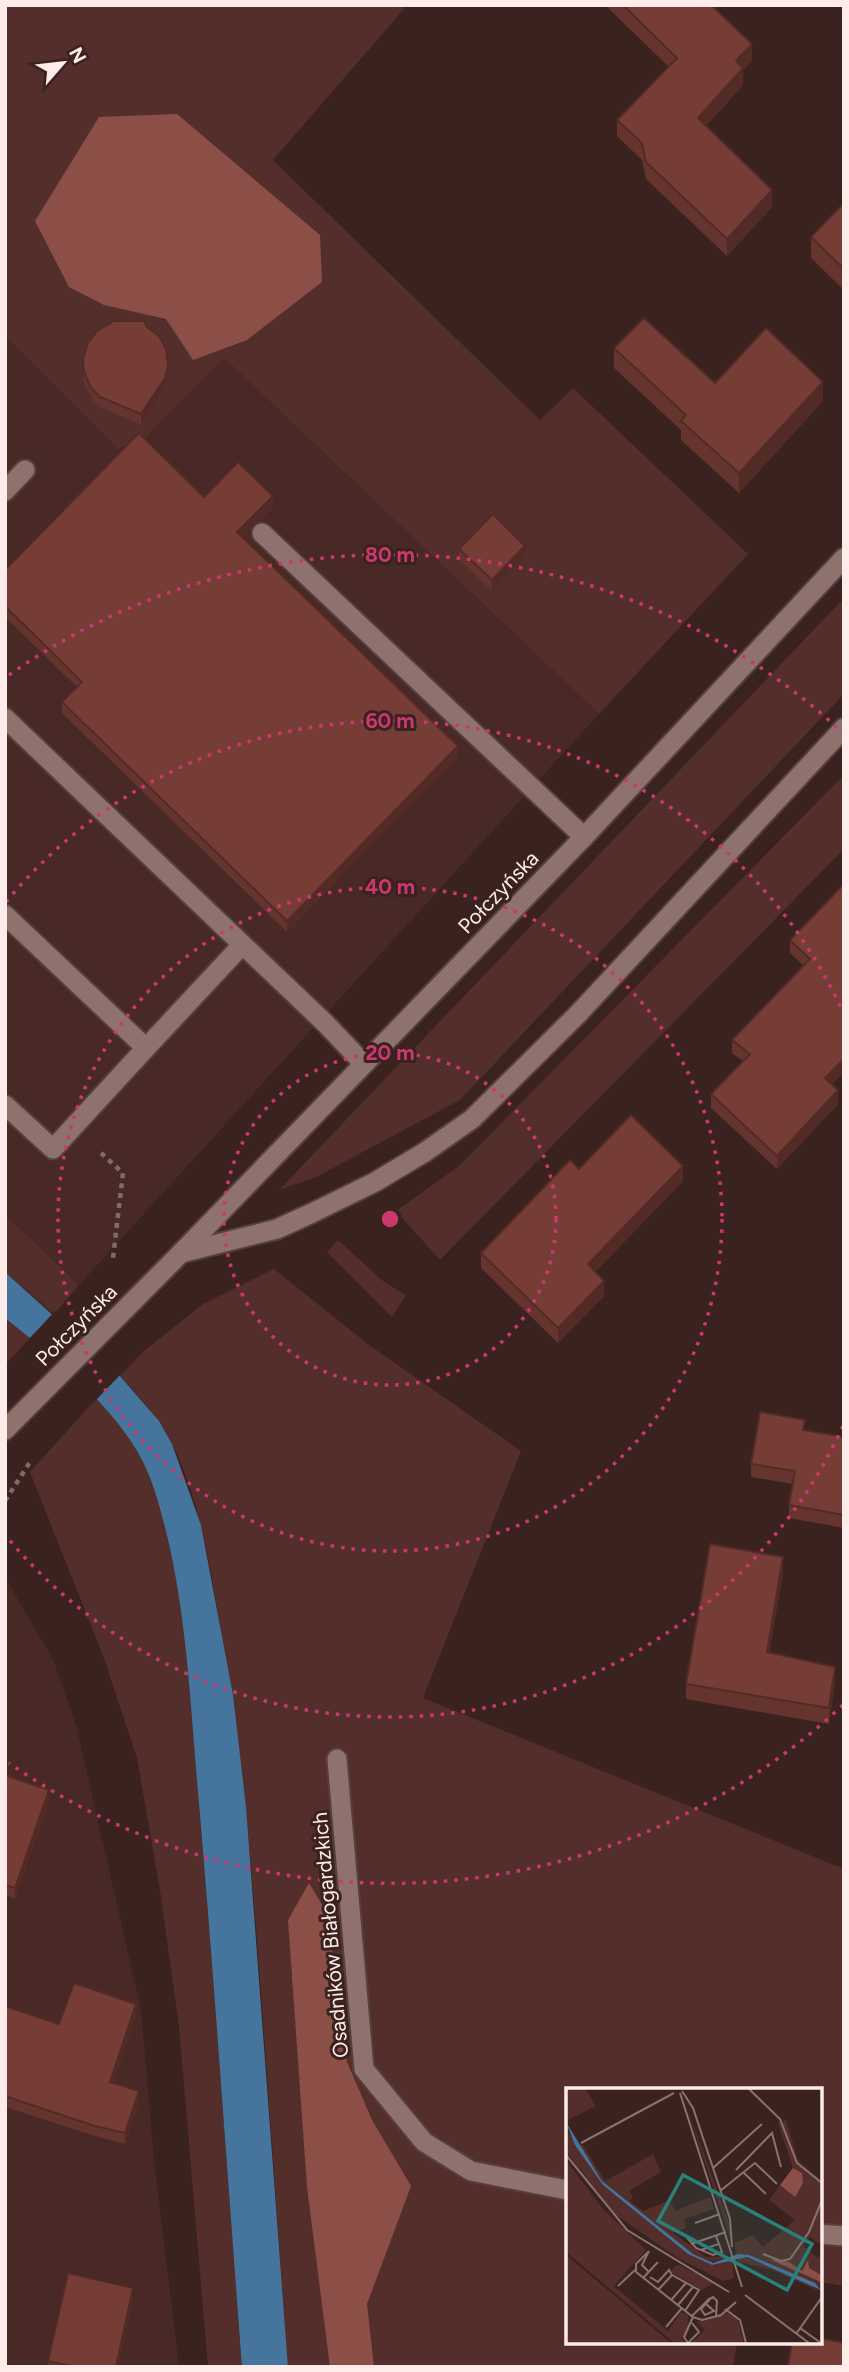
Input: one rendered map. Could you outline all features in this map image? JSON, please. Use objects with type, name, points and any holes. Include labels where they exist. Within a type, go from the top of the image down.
[{"type":"street","points":[[5,491],[25,470]]},
{"type":"street","points":[[262,533],[584,837]]},
{"type":"street","name":"Połczyńska","points":[[5,1430],[181,1253],[584,837],[844,558]]},
{"type":"street","points":[[5,718],[363,1063]]},
{"type":"street","points":[[181,1253],[277,1229],[312,1213],[374,1182],[425,1152],[472,1119],[578,1014],[844,728]]},
{"type":"street","points":[[5,915],[146,1048]]},
{"type":"street","points":[[5,1105],[53,1149],[242,945]]},
{"type":"street","name":"Osadników Białogardzkich","points":[[337,1759],[364,2069],[424,2142],[471,2171],[566,2190]]},
{"type":"street","points":[[821,2234],[844,2236]]},
{"type":"path","points":[[73,1126],[123,1173],[113,1258]]},
{"type":"shaded area","points":[[5,5],[400,5],[404,9],[273,160],[540,420],[573,388],[748,554],[599,714],[224,358],[143,440],[118,449],[5,336]]},
{"type":"shaded area","points":[[177,114],[320,235],[322,282],[247,340],[193,360],[166,319],[104,305],[69,287],[35,221],[99,117]]},
{"type":"shaded area","points":[[5,336],[118,449],[143,440],[224,358],[599,714],[79,1285],[5,1214]]},
{"type":"shaded area","points":[[844,598],[844,694],[460,1100],[316,1177],[279,1190]]},
{"type":"shaded area","points":[[844,775],[844,849],[440,1260],[396,1211],[459,1166]]},
{"type":"shaded area","points":[[5,1214],[79,1285],[54,1314],[5,1272]]},
{"type":"shaded area","points":[[338,1240],[383,1281],[406,1295],[392,1317],[327,1252]]},
{"type":"shaded area","points":[[274,1269],[369,1345],[521,1451],[423,1698],[844,1869],[844,2286],[821,2282],[821,2088],[566,2088],[566,2344],[737,2344],[733,2367],[288,2367],[250,1858],[236,1725],[222,1636],[204,1537],[182,1465],[160,1424],[120,1376],[144,1351],[203,1304]]},
{"type":"shaded area","points":[[5,1318],[30,1338],[5,1365]]},
{"type":"shaded area","points":[[96,1399],[130,1440],[144,1462],[154,1487],[174,1564],[190,1686],[242,2367],[208,2367],[179,2026],[160,1890],[137,1758],[104,1658],[30,1472]]},
{"type":"shaded area","points":[[5,1577],[53,1659],[76,1725],[141,2009],[154,2159],[179,2367],[5,2367]]},
{"type":"shaded area","points":[[309,1883],[327,1913],[347,2062],[372,2120],[411,2186],[367,2304],[374,2367],[330,2367],[307,2187],[288,1920]]},
{"type":"water","points":[[5,1272],[120,1376],[159,1421],[172,1444],[201,1525],[233,1695],[246,1807],[288,2367],[242,2367],[189,1687],[183,1624],[166,1531],[147,1470],[132,1442],[117,1422],[82,1384],[5,1318]]},
{"type":"pier","points":[[55,1311],[122,1373],[94,1402],[28,1340]]},
{"type":"building","points":[[623,5],[711,5],[752,44],[736,61],[743,68],[698,118],[772,190],[727,239],[646,162],[642,143],[617,120],[677,58]]},
{"type":"building","points":[[844,203],[844,269],[811,237]]},
{"type":"building","points":[[644,318],[715,383],[766,328],[823,382],[739,473],[681,421],[686,415],[614,348]]},
{"type":"building","points":[[114,321],[144,321],[147,327],[159,336],[166,349],[168,366],[165,378],[141,414],[100,397],[91,388],[84,372],[83,360],[88,343],[97,331]]},
{"type":"building","points":[[139,433],[204,497],[238,462],[273,496],[237,532],[458,746],[287,921],[62,702],[82,682],[5,606],[5,570]]},
{"type":"building","points":[[493,514],[525,546],[492,580],[459,549]]},
{"type":"building","points":[[844,884],[844,1059],[825,1078],[838,1090],[777,1156],[711,1094],[750,1054],[732,1040],[810,959],[790,940]]},
{"type":"building","points":[[631,1115],[683,1166],[588,1264],[604,1281],[558,1328],[481,1253],[570,1160],[579,1169]]},
{"type":"building","points":[[760,1412],[805,1420],[803,1430],[844,1437],[844,1515],[789,1505],[795,1471],[751,1464]]},
{"type":"building","points":[[710,1544],[783,1557],[767,1652],[835,1667],[829,1708],[686,1684]]},
{"type":"building","points":[[5,1775],[49,1790],[15,1888],[5,1885]]},
{"type":"building","points":[[74,1983],[136,2004],[110,2082],[139,2091],[125,2133],[95,2126],[5,2096],[5,2006],[59,2024]]},
{"type":"building","points":[[68,2273],[133,2288],[116,2367],[75,2367],[48,2361]]},
{"type":"building","points":[[821,2338],[844,2343],[844,2367],[788,2367],[792,2344],[821,2344]]}]
